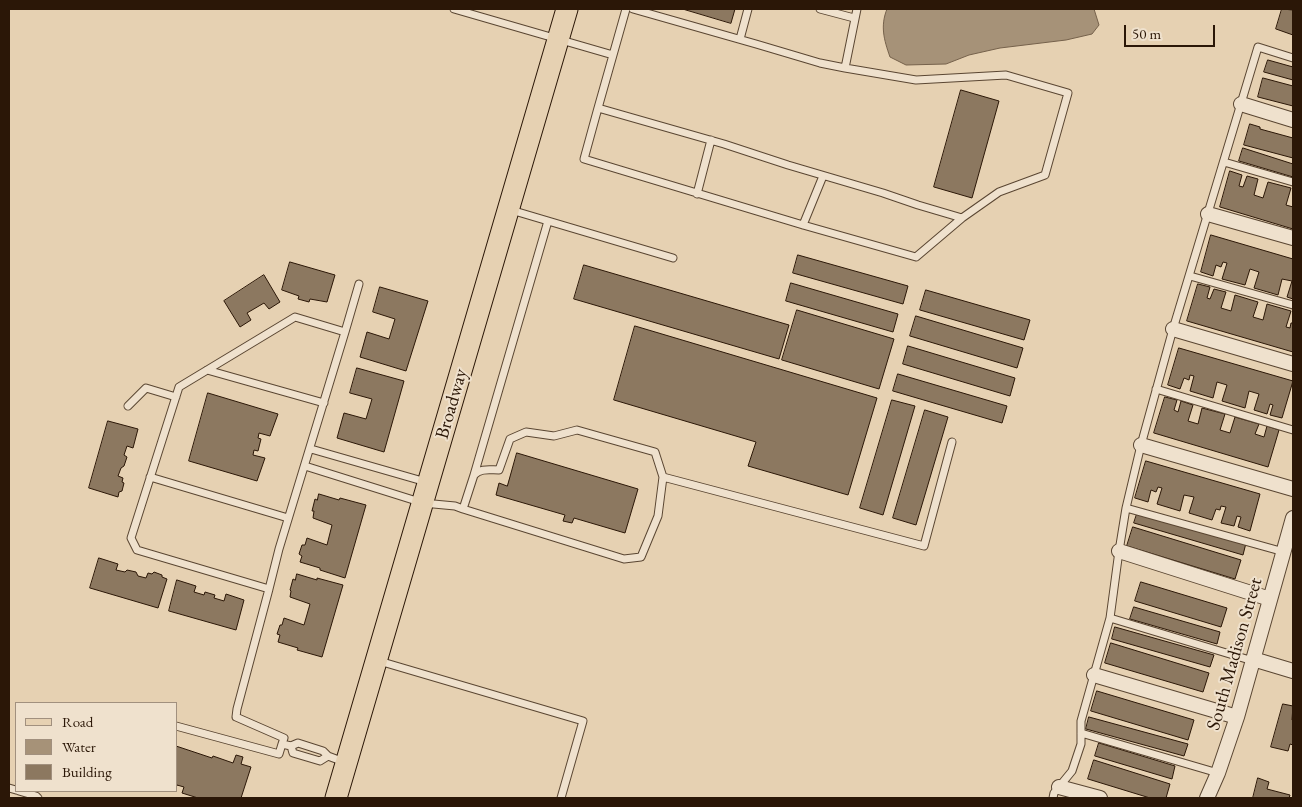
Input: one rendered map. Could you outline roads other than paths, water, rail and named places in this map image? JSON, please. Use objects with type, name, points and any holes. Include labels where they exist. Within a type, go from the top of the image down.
[{"type":"main road","name":"Broadway","points":[[336,798],[337,759],[377,660],[567,9]]},
{"type":"street","points":[[1241,104],[1293,120]]},
{"type":"street","points":[[1208,214],[1293,238]]},
{"type":"street","points":[[1174,329],[1293,364]]},
{"type":"street","points":[[1141,445],[1293,489]]},
{"type":"street","name":"South Madison Street","points":[[1207,798],[1218,773],[1237,717],[1293,518]]},
{"type":"street","points":[[1119,551],[1270,599]]},
{"type":"street","points":[[1253,660],[1293,671]]},
{"type":"street","points":[[1094,675],[1237,717]]},
{"type":"street","points":[[1056,792],[1100,798]]},
{"type":"lane","points":[[454,9],[613,55]]},
{"type":"lane","points":[[626,9],[584,159],[803,226],[916,257],[962,218],[999,192],[1045,176],[1068,92],[1006,75],[916,80],[845,68],[820,63],[633,9]]},
{"type":"lane","points":[[740,39],[748,9]]},
{"type":"lane","points":[[820,9],[854,18]]},
{"type":"lane","points":[[845,68],[857,9]]},
{"type":"lane","points":[[1056,792],[1072,772],[1081,744],[1081,721],[1110,618],[1126,508],[1141,445],[1258,47],[1293,58]]},
{"type":"lane","points":[[598,108],[711,140],[962,218]]},
{"type":"lane","points":[[697,194],[711,140]]},
{"type":"lane","points":[[1224,162],[1293,182]]},
{"type":"lane","points":[[803,226],[823,176]]},
{"type":"lane","points":[[508,209],[673,258]]},
{"type":"lane","points":[[463,509],[548,221]]},
{"type":"lane","points":[[1190,276],[1293,305]]},
{"type":"lane","points":[[178,727],[280,754],[284,738],[236,717],[236,708],[288,518],[311,448],[358,284]]},
{"type":"lane","points":[[269,589],[137,550],[131,538],[179,387],[294,317],[345,332]]},
{"type":"lane","points":[[207,370],[324,403]]},
{"type":"lane","points":[[128,406],[146,388],[176,397]]},
{"type":"lane","points":[[1156,389],[1293,430]]},
{"type":"lane","points":[[305,466],[423,503],[455,506],[624,559],[641,557],[658,516],[663,476],[655,452],[576,430],[554,436],[526,432],[510,439],[499,470],[482,470],[474,475]]},
{"type":"lane","points":[[663,476],[924,546],[952,442]]},
{"type":"lane","points":[[311,448],[429,483]]},
{"type":"lane","points":[[150,477],[288,518]]},
{"type":"lane","points":[[1126,508],[1284,552]]},
{"type":"lane","points":[[1110,618],[1253,660]]},
{"type":"lane","points":[[377,660],[583,721],[561,798]]},
{"type":"lane","points":[[1081,733],[1218,773]]},
{"type":"lane","points":[[282,744],[291,746],[298,743],[323,751],[337,759]]},
{"type":"lane","points":[[23,792],[38,798]]},
{"type":"water","points":[[887,9],[1094,9],[1099,25],[1092,34],[1066,40],[1000,48],[969,55],[946,64],[906,65],[890,57],[883,27]]}]
